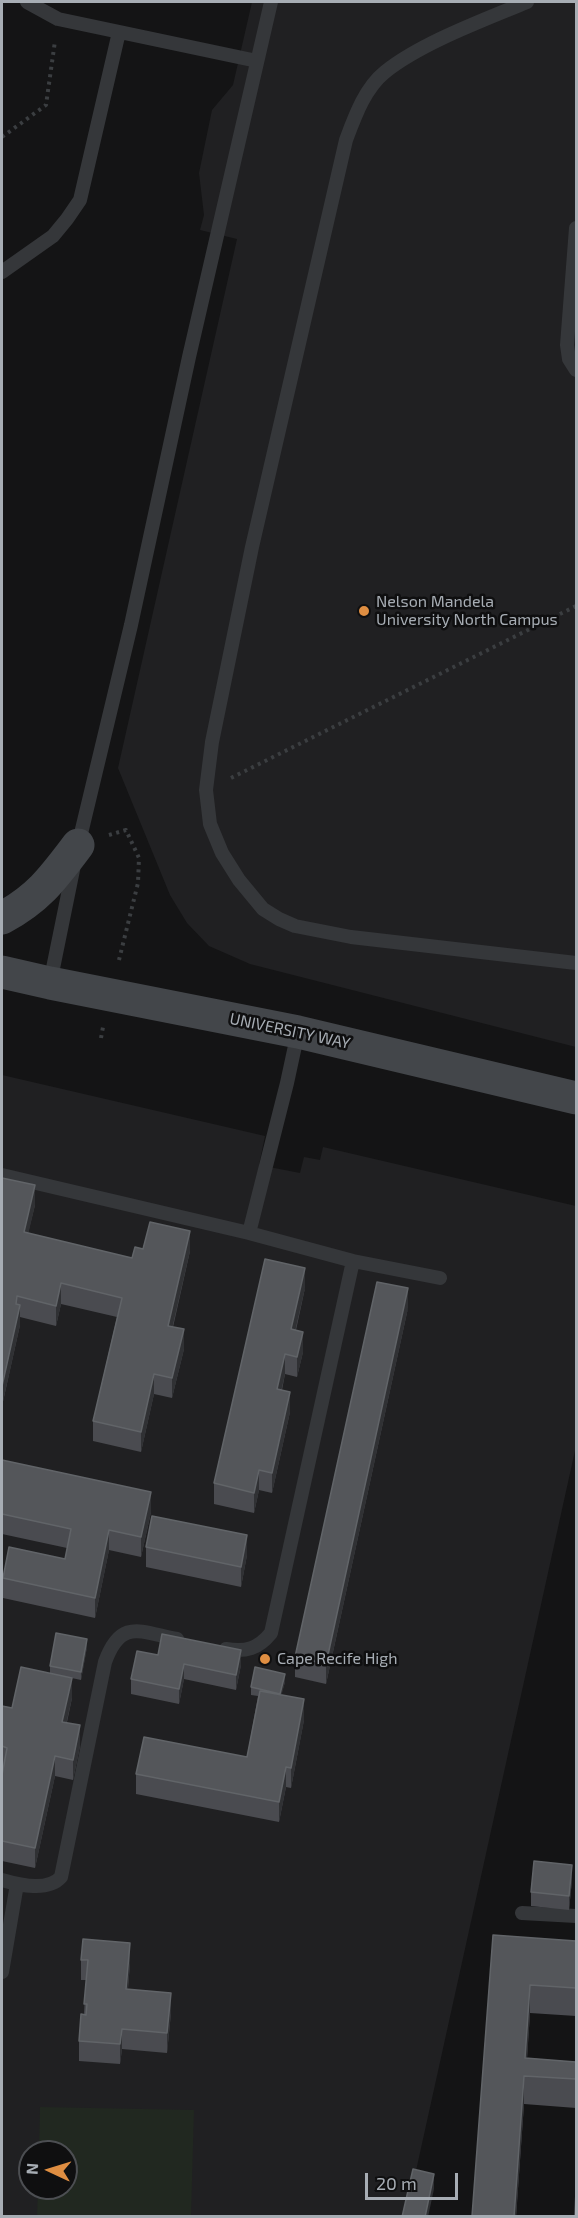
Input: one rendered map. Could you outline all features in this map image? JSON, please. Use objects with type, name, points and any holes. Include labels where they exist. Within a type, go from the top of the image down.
[{"type":"street","points":[[2,918],[46,888],[78,845]]},
{"type":"street","name":"UNIVERSITY WAY","points":[[2,972],[298,1032],[574,1101]]},
{"type":"lane","points":[[27,2],[58,19],[256,61]]},
{"type":"lane","points":[[50,983],[78,845],[131,625],[271,2]]},
{"type":"lane","points":[[527,2],[453,34],[385,72],[373,85],[356,113],[344,151],[252,547],[212,742],[206,790],[210,824],[222,853],[239,880],[264,909],[279,920],[295,926],[351,938],[576,963]]},
{"type":"lane","points":[[2,272],[53,236],[80,200],[120,32]]},
{"type":"lane","points":[[576,228],[567,345],[569,359],[576,370]]},
{"type":"lane","points":[[249,1233],[298,1032]]},
{"type":"lane","points":[[2,1175],[249,1233],[352,1261],[440,1278]]},
{"type":"lane","points":[[216,1647],[239,1651],[255,1648],[271,1634],[352,1261]]},
{"type":"lane","points":[[2,1880],[17,1884],[53,1884],[61,1877],[105,1662],[110,1648],[118,1637],[129,1631],[194,1642]]},
{"type":"lane","points":[[2,1972],[17,1884]]},
{"type":"lane","points":[[522,1913],[576,1916]]},
{"type":"path","points":[[2,137],[46,105],[58,19]]},
{"type":"path","points":[[206,790],[576,606]]},
{"type":"path","points":[[78,845],[126,830],[139,858],[138,883],[101,1038]]},
{"type":"shaded area","name":"Nelson Mandela University North Campus","points":[[252,2],[576,2],[576,1047],[250,964],[209,946],[187,923],[170,895],[118,768],[237,239],[200,230],[204,215],[199,173],[212,110],[233,85]]},
{"type":"shaded area","name":"Cape Recife High","points":[[2,1075],[265,1136],[259,1165],[300,1173],[304,1157],[320,1160],[323,1147],[576,1206],[576,1446],[406,2216],[2,2216]]},
{"type":"shaded area","points":[[40,2107],[194,2110],[191,2216],[37,2216],[38,2200],[78,2200],[78,2140],[39,2140]]},
{"type":"building","points":[[2,1178],[35,1185],[24,1232],[132,1258],[135,1247],[143,1249],[150,1222],[190,1231],[168,1326],[184,1329],[172,1378],[154,1374],[141,1432],[93,1421],[122,1298],[61,1283],[56,1306],[17,1296],[16,1304],[20,1305],[2,1386]]},
{"type":"building","points":[[265,1259],[305,1268],[291,1329],[303,1332],[297,1357],[285,1354],[277,1389],[290,1392],[272,1473],[259,1470],[254,1493],[214,1483]]},
{"type":"building","points":[[377,1282],[408,1288],[326,1664],[295,1657]]},
{"type":"building","points":[[2,1460],[151,1492],[141,1537],[109,1530],[95,1598],[3,1578],[9,1547],[65,1559],[71,1529],[2,1514]]},
{"type":"building","points":[[152,1516],[247,1535],[241,1567],[146,1547]]},
{"type":"building","points":[[56,1633],[87,1639],[81,1672],[50,1666]]},
{"type":"building","points":[[162,1634],[241,1650],[236,1675],[184,1664],[179,1689],[131,1679],[137,1651],[158,1655]]},
{"type":"building","points":[[21,1667],[72,1678],[62,1722],[80,1725],[73,1760],[55,1756],[35,1848],[2,1841],[2,1775],[7,1748],[2,1746],[2,1706],[12,1708]]},
{"type":"building","points":[[255,1667],[285,1674],[280,1694],[251,1687]]},
{"type":"building","points":[[260,1691],[304,1699],[291,1768],[286,1767],[279,1802],[136,1774],[144,1737],[247,1757]]},
{"type":"building","points":[[534,1861],[572,1865],[569,1896],[531,1892]]},
{"type":"building","points":[[493,1935],[576,1941],[576,1988],[530,1985],[525,2058],[576,2062],[576,2079],[524,2076],[514,2217],[472,2216]]},
{"type":"building","points":[[83,1939],[130,1943],[126,1989],[171,1993],[167,2033],[122,2029],[120,2044],[79,2041],[81,2014],[86,2015],[87,2004],[84,2004],[88,1960],[81,1960]]},
{"type":"building","points":[[413,2169],[434,2174],[425,2217],[402,2217]]},
{"type":"place","name":"Nelson Mandela University North Campus","points":[[364,611]]},
{"type":"place","name":"Cape Recife High","points":[[265,1659]]}]
